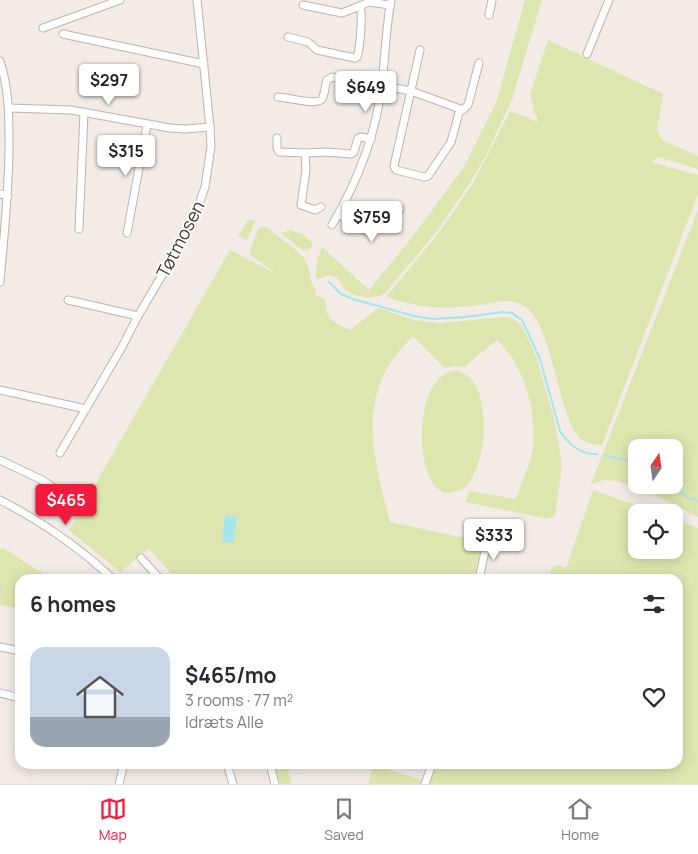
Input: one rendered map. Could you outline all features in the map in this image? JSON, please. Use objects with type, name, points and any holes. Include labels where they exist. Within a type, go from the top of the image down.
[{"type":"street","points":[[43,28],[120,0]]},
{"type":"street","name":"Tøtmosen","points":[[60,453],[192,224],[200,206],[209,167],[210,127],[197,0]]},
{"type":"street","points":[[489,15],[492,0]]},
{"type":"street","points":[[587,54],[609,0]]},
{"type":"street","points":[[303,5],[342,13],[369,2],[390,3],[382,86],[371,139],[355,181],[332,225]]},
{"type":"street","points":[[288,37],[308,42],[317,50],[356,58],[360,46],[359,34],[363,12],[360,6]]},
{"type":"street","points":[[63,34],[204,64]]},
{"type":"street","points":[[420,50],[394,166],[395,169],[424,177],[428,176],[451,142],[460,109]]},
{"type":"street","points":[[0,61],[6,80],[9,108],[8,196],[0,282]]},
{"type":"street","points":[[278,97],[319,102],[322,99],[327,80],[331,76],[412,92],[460,109],[466,109],[479,63]]},
{"type":"street","points":[[9,108],[71,110],[147,125],[186,129],[210,127]]},
{"type":"street","points":[[79,229],[84,112]]},
{"type":"street","points":[[127,233],[147,125]]},
{"type":"street","points":[[277,138],[279,152],[351,154],[354,152],[358,138],[371,139]]},
{"type":"street","points":[[305,153],[306,176],[300,205],[315,210],[321,207]]},
{"type":"street","points":[[0,194],[8,196]]},
{"type":"street","points":[[338,214],[367,232],[372,232],[400,209]]},
{"type":"street","points":[[68,300],[138,316]]},
{"type":"street","points":[[0,390],[86,409]]},
{"type":"street","points":[[0,460],[42,480],[83,507]]},
{"type":"street","points":[[0,500],[61,535],[107,574]]},
{"type":"street","points":[[480,574],[488,538]]},
{"type":"street","points":[[141,558],[155,574]]},
{"type":"street","points":[[0,647],[15,650]]},
{"type":"street","points":[[0,693],[15,697]]},
{"type":"street","points":[[119,784],[123,769]]},
{"type":"street","points":[[228,769],[233,784]]},
{"type":"street","points":[[271,769],[275,784]]},
{"type":"street","points":[[425,784],[430,769]]},
{"type":"green space","points":[[525,0],[542,0],[511,102],[486,155],[437,231],[386,292],[377,297],[354,295],[345,289],[338,279],[332,276],[316,279],[317,260],[322,247],[369,290],[413,236],[464,167],[496,103]]},
{"type":"green space","points":[[548,40],[663,94],[657,130],[662,140],[698,156],[698,169],[658,157],[651,162],[698,175],[698,194],[602,445],[584,441],[576,432],[568,417],[562,399],[545,338],[537,321],[526,307],[516,302],[500,301],[481,305],[431,307],[409,304],[386,297],[438,234],[473,183],[510,111],[539,122],[534,112],[530,94]]},
{"type":"green space","points":[[698,210],[698,517],[683,509],[683,504],[673,504],[653,494],[683,494],[683,439],[628,439],[628,484],[602,480],[591,484]]},
{"type":"green space","points":[[248,220],[255,221],[247,240],[238,236]]},
{"type":"green space","points":[[261,227],[266,227],[303,257],[308,265],[312,284],[316,291],[315,295],[325,300],[327,312],[332,320],[350,330],[378,308],[414,320],[440,323],[506,317],[522,325],[537,359],[555,422],[562,466],[555,515],[549,519],[466,502],[468,491],[516,499],[530,460],[533,447],[533,418],[527,389],[515,362],[507,351],[497,340],[464,367],[445,368],[413,336],[394,357],[385,372],[378,390],[374,409],[374,447],[385,504],[390,522],[483,542],[474,574],[172,574],[149,549],[120,572],[69,530],[230,250],[278,275],[249,254],[257,232]]},
{"type":"green space","points":[[290,230],[302,234],[313,243],[312,247],[307,251],[301,249],[281,233]]},
{"type":"green space","points":[[457,370],[473,381],[478,391],[484,418],[482,449],[473,475],[467,485],[453,492],[440,491],[431,479],[424,460],[422,437],[424,413],[430,392],[441,377]]},
{"type":"green space","points":[[593,490],[632,504],[628,504],[628,559],[683,559],[683,522],[698,528],[698,784],[368,784],[373,769],[387,769],[429,782],[433,769],[683,769],[683,574],[550,574],[552,568],[557,565],[566,568]]},
{"type":"green space","points":[[0,548],[5,549],[43,574],[15,574],[15,608],[0,605]]},
{"type":"green space","points":[[276,769],[288,769],[291,784],[280,784]]},
{"type":"water","points":[[225,515],[237,517],[233,543],[222,542]]},
{"type":"waterway","points":[[329,282],[341,294],[353,299],[414,316],[433,319],[503,312],[512,313],[522,320],[540,359],[560,431],[580,451],[597,454]]},
{"type":"waterway","points":[[604,455],[628,461]]},
{"type":"waterway","points":[[683,494],[688,498],[698,501]]}]
